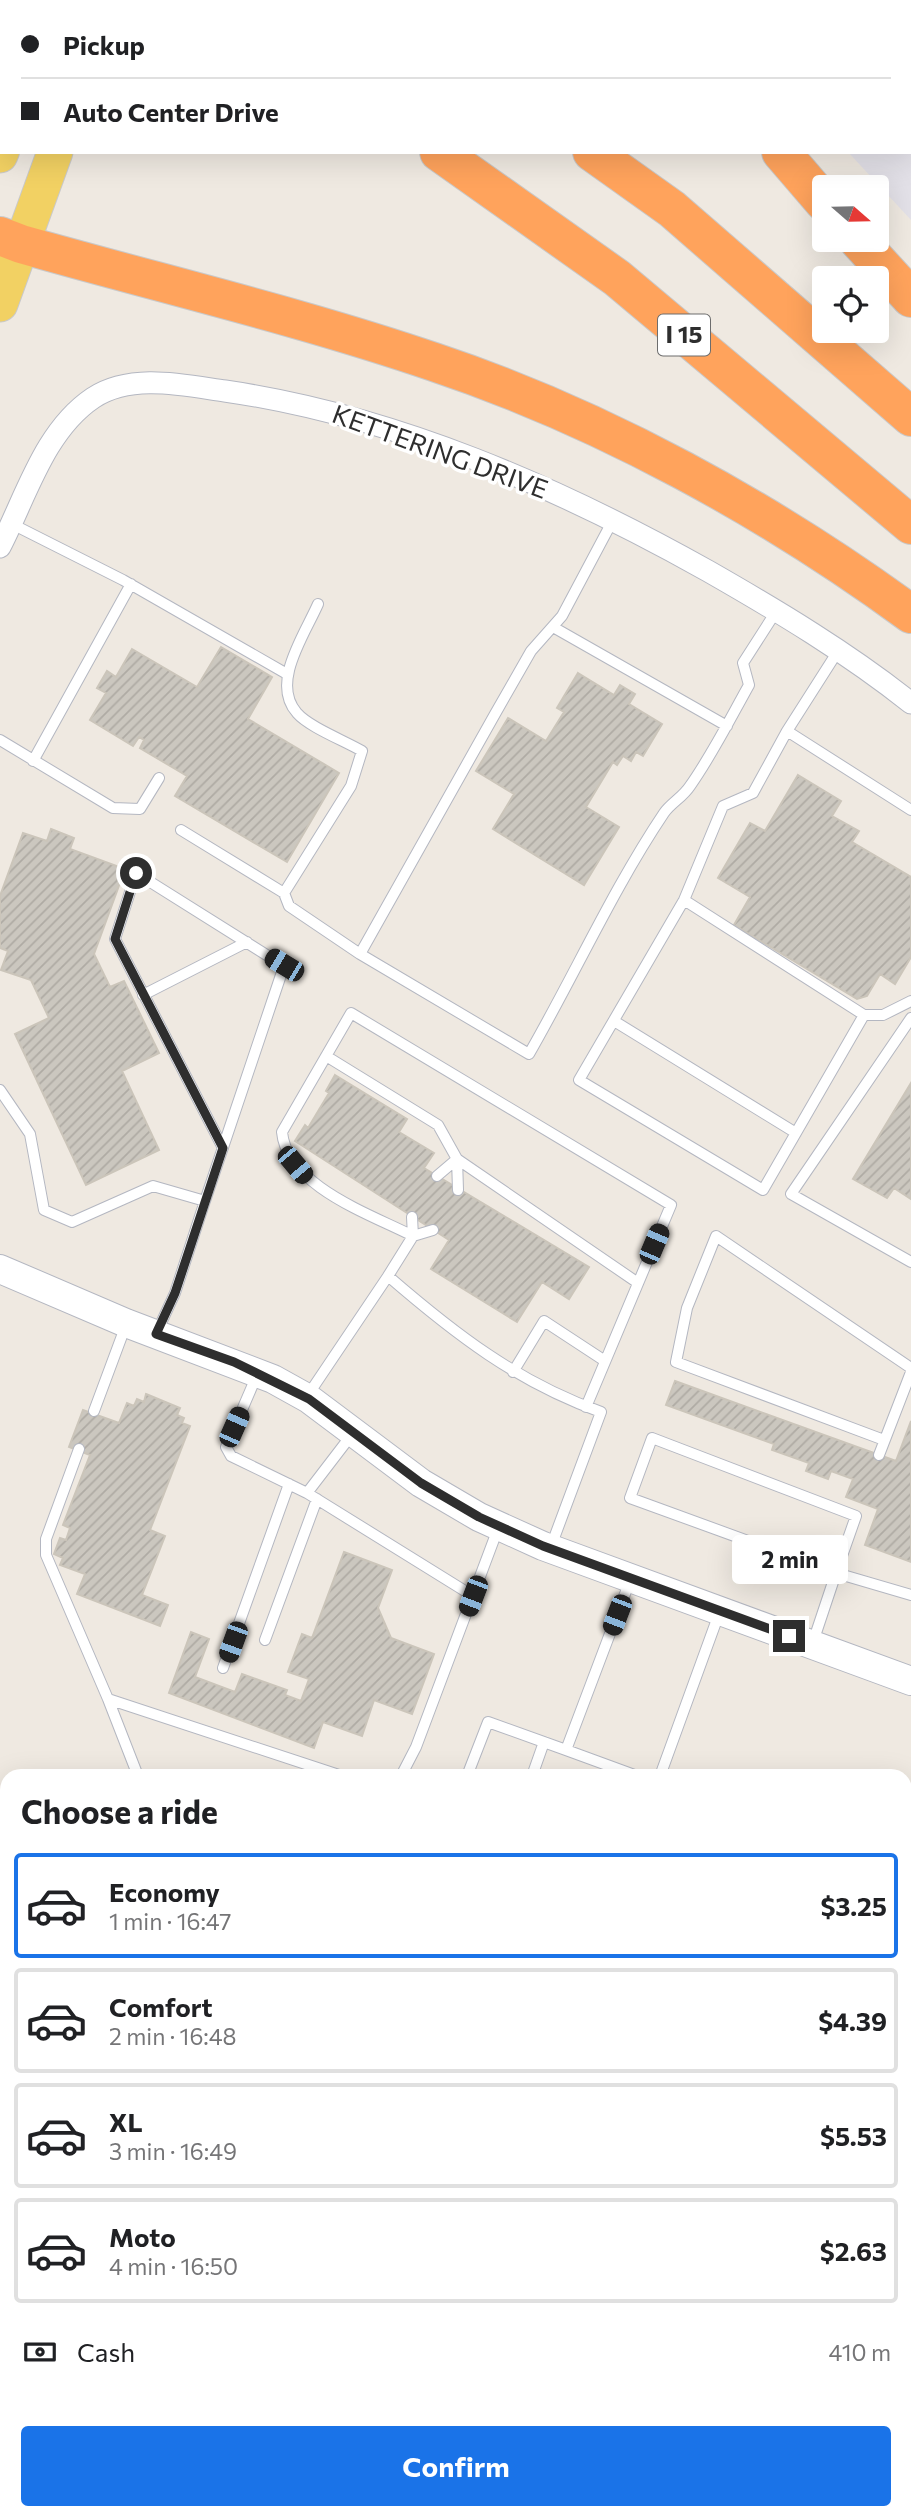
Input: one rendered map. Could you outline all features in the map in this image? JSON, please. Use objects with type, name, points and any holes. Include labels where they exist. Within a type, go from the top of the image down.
[{"type":"highway","name":"I 15","points":[[442,154],[617,278],[911,525]]},
{"type":"highway","points":[[595,154],[672,209],[911,417]]},
{"type":"highway","points":[[783,154],[812,188]]},
{"type":"highway","points":[[10,240],[435,362],[514,393],[665,461],[741,503],[815,548],[911,614]]},
{"type":"highway","points":[[869,252],[911,298]]},
{"type":"main road","points":[[0,304],[10,240],[54,154]]},
{"type":"street","name":"KETTERING DRIVE","points":[[0,547],[42,458],[65,422],[94,397],[131,384],[169,383],[253,396],[365,421],[505,471],[613,520],[777,610],[911,703]]},
{"type":"street","points":[[0,1269],[127,1323],[258,1373],[306,1397],[355,1431],[421,1483],[499,1526],[550,1549],[911,1681]]},
{"type":"lane","points":[[360,954],[531,651],[562,616],[613,520]]},
{"type":"lane","points":[[12,524],[131,584],[287,674]]},
{"type":"lane","points":[[33,761],[131,584]]},
{"type":"lane","points":[[284,893],[351,786],[362,751],[298,715],[286,698],[287,674],[318,604]]},
{"type":"lane","points":[[181,830],[284,893],[289,906],[360,954],[528,1054],[580,965],[592,935],[666,810],[689,789],[727,726],[749,685],[743,663],[777,610]]},
{"type":"lane","points":[[553,627],[727,726]]},
{"type":"lane","points":[[838,651],[787,731],[753,793],[723,806],[684,900],[579,1080],[763,1190],[864,1015]]},
{"type":"lane","points":[[787,731],[911,810]]},
{"type":"lane","points":[[0,740],[113,808],[141,809],[159,778]]},
{"type":"lane","points":[[156,1334],[175,1293],[284,965],[136,873],[115,939],[223,1148]]},
{"type":"lane","points":[[684,900],[864,1015],[883,1015],[911,1001]]},
{"type":"lane","points":[[143,995],[247,942]]},
{"type":"lane","points":[[433,1230],[413,1236],[309,1182],[283,1146],[282,1132],[351,1013],[671,1205],[586,1407]]},
{"type":"lane","points":[[911,1018],[791,1194],[911,1262]]},
{"type":"lane","points":[[614,1021],[796,1133]]},
{"type":"lane","points":[[326,1056],[438,1125],[457,1159],[638,1283]]},
{"type":"lane","points":[[0,1090],[30,1134],[44,1210],[72,1222],[153,1186],[205,1201]]},
{"type":"lane","points":[[437,1176],[457,1159]]},
{"type":"lane","points":[[457,1159],[458,1189]]},
{"type":"lane","points":[[306,1397],[413,1236],[412,1217]]},
{"type":"lane","points":[[879,1455],[911,1370],[716,1236],[687,1308],[676,1362],[884,1440]]},
{"type":"lane","points":[[388,1276],[430,1313],[513,1372],[556,1396],[601,1412],[550,1549]]},
{"type":"lane","points":[[513,1372],[544,1321],[605,1361]]},
{"type":"lane","points":[[94,1411],[127,1323]]},
{"type":"lane","points":[[258,1373],[226,1447],[231,1456],[312,1496],[473,1596]]},
{"type":"lane","points":[[265,1640],[312,1496],[355,1431]]},
{"type":"lane","points":[[856,1516],[652,1438],[629,1498],[836,1573],[911,1595]]},
{"type":"lane","points":[[79,1449],[46,1539],[46,1555],[135,1769]]},
{"type":"lane","points":[[223,1668],[289,1484]]},
{"type":"lane","points":[[812,1644],[860,1503]]},
{"type":"lane","points":[[405,1769],[416,1747],[499,1526]]},
{"type":"lane","points":[[566,1750],[631,1578]]},
{"type":"lane","points":[[663,1769],[720,1611]]},
{"type":"lane","points":[[108,1699],[321,1769]]},
{"type":"lane","points":[[470,1769],[488,1722],[618,1769]]},
{"type":"lane","points":[[534,1769],[544,1742]]},
{"type":"shaded area","points":[[850,154],[911,154],[911,220],[889,196],[889,175],[869,175]]},
{"type":"building","points":[[221,647],[272,677],[248,719],[339,773],[287,862],[175,796],[187,776],[140,748],[144,740],[139,737],[133,746],[90,720],[106,693],[97,688],[107,671],[116,677],[132,649],[197,687]]},
{"type":"building","points":[[578,673],[614,695],[620,685],[635,694],[629,704],[662,724],[643,756],[636,752],[631,761],[623,756],[617,765],[613,762],[586,807],[619,827],[584,885],[493,829],[514,794],[476,771],[508,718],[546,741],[564,712],[557,708]]},
{"type":"building","points":[[798,775],[841,801],[832,816],[859,831],[852,842],[911,877],[911,957],[895,984],[880,974],[867,996],[857,999],[734,925],[750,897],[718,878],[750,823],[765,831]]},
{"type":"building","points":[[51,829],[74,838],[70,849],[125,869],[94,954],[110,987],[124,981],[159,1053],[122,1071],[159,1150],[86,1185],[15,1034],[49,1018],[31,980],[1,970],[8,951],[0,948],[0,896],[23,833],[47,841]]},
{"type":"building","points":[[335,1075],[407,1119],[399,1132],[434,1153],[424,1168],[589,1267],[569,1299],[542,1282],[517,1322],[431,1269],[449,1240],[295,1141],[305,1125],[308,1128],[329,1093],[326,1091]]},
{"type":"building","points":[[911,1083],[911,1199],[894,1188],[887,1198],[853,1179]]},
{"type":"building","points":[[675,1381],[896,1461],[911,1421],[911,1562],[865,1545],[878,1509],[846,1497],[853,1479],[831,1471],[828,1479],[806,1471],[809,1463],[772,1450],[774,1444],[666,1405]]},
{"type":"building","points":[[146,1394],[180,1408],[177,1415],[184,1418],[182,1423],[190,1426],[150,1530],[165,1536],[142,1595],[168,1605],[160,1626],[77,1594],[85,1574],[60,1565],[63,1558],[54,1554],[60,1538],[66,1540],[70,1528],[63,1525],[90,1455],[69,1447],[83,1410],[119,1423],[127,1403],[134,1406],[137,1399],[144,1402]]},
{"type":"building","points":[[344,1552],[392,1570],[378,1608],[391,1638],[434,1654],[412,1714],[374,1700],[362,1736],[323,1722],[314,1748],[169,1693],[191,1632],[209,1639],[195,1677],[235,1692],[242,1674],[287,1690],[285,1695],[301,1701],[309,1679],[288,1672],[302,1634],[312,1638]]},
{"type":"route","points":[[136,873],[115,939],[223,1148],[175,1293],[156,1334],[234,1362],[309,1399],[367,1439],[421,1483],[479,1517],[543,1546],[789,1636]]}]
